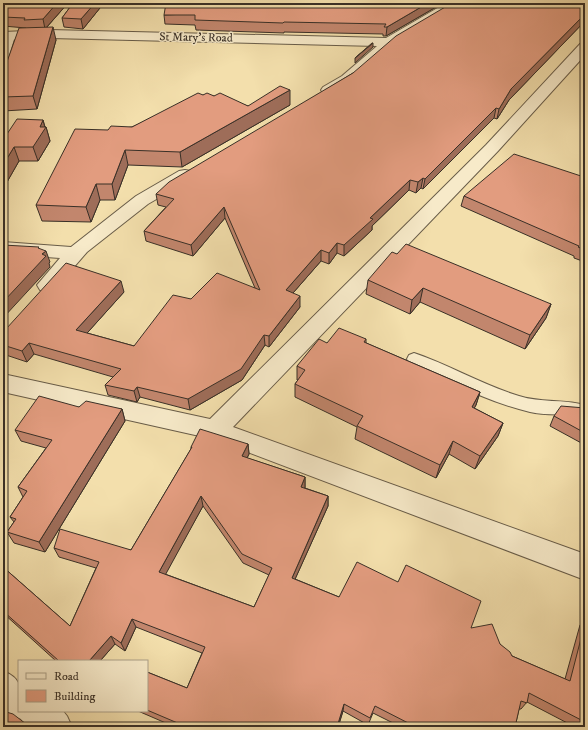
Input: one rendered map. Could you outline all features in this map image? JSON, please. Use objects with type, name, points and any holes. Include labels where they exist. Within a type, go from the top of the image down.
[{"type":"street","points":[[313,99],[347,79],[389,42],[454,3]]},
{"type":"street","points":[[50,34],[60,22]]},
{"type":"street","name":"St Mary's Road","points":[[7,36],[50,34],[389,42]]},
{"type":"street","points":[[215,430],[492,148],[585,47]]},
{"type":"street","points":[[34,299],[76,252],[142,200],[197,168]]},
{"type":"street","points":[[3,248],[76,252]]},
{"type":"street","points":[[3,383],[215,430],[585,568]]},
{"type":"street","points":[[3,686],[15,702],[18,704]]},
{"type":"street","points":[[35,712],[51,721],[56,727]]},
{"type":"lane","points":[[3,60],[7,36]]},
{"type":"lane","points":[[414,359],[485,389],[532,406],[572,407],[585,411]]},
{"type":"building","points":[[3,3],[57,3],[43,19],[24,20],[25,18],[3,17]]},
{"type":"building","points":[[73,3],[95,3],[81,19],[62,18]]},
{"type":"building","points":[[166,3],[428,3],[387,27],[384,27],[386,24],[195,20],[195,15],[164,15]]},
{"type":"building","points":[[452,3],[585,3],[585,14],[511,89],[499,109],[496,108],[425,179],[423,178],[418,182],[410,180],[370,218],[373,219],[344,245],[337,243],[329,253],[321,250],[286,290],[300,296],[269,336],[264,335],[241,369],[188,399],[137,387],[134,391],[105,385],[121,369],[29,343],[22,351],[3,345],[3,330],[6,329],[66,263],[121,281],[76,330],[134,346],[173,295],[191,299],[217,273],[260,290],[224,207],[191,245],[144,231],[174,199],[156,194],[169,182],[353,73],[396,36]]},
{"type":"building","points":[[53,27],[33,96],[3,97],[3,73],[19,28]]},
{"type":"building","points":[[280,86],[290,90],[180,152],[125,150],[112,184],[96,184],[86,207],[36,205],[75,129],[108,130],[111,126],[132,127],[198,93],[203,95],[207,93],[214,96],[220,93],[248,106]]},
{"type":"building","points":[[17,119],[43,120],[40,127],[46,127],[33,147],[14,147],[3,165],[3,140]]},
{"type":"building","points":[[514,154],[584,177],[582,179],[585,180],[585,250],[578,247],[579,246],[464,196]]},
{"type":"building","points":[[406,244],[551,304],[530,335],[423,288],[412,300],[368,280],[392,252],[397,254]]},
{"type":"building","points":[[3,245],[39,247],[38,248],[46,251],[42,254],[46,256],[3,302]]},
{"type":"building","points":[[339,328],[366,339],[364,342],[480,392],[472,407],[503,423],[480,456],[453,441],[440,465],[357,426],[363,416],[295,384],[305,370],[297,366],[319,339],[327,343]]},
{"type":"building","points":[[39,396],[79,407],[86,401],[122,409],[39,542],[7,532],[16,519],[10,517],[27,491],[18,487],[52,440],[15,430]]},
{"type":"building","points":[[561,406],[585,408],[585,433],[554,416]]},
{"type":"building","points":[[200,429],[248,444],[242,456],[305,477],[301,487],[328,496],[292,578],[339,597],[357,562],[398,582],[406,565],[481,601],[471,628],[492,624],[500,644],[510,652],[512,656],[570,681],[585,623],[585,722],[529,693],[527,703],[521,701],[515,727],[416,727],[375,706],[370,718],[344,704],[337,727],[187,727],[148,710],[148,672],[187,688],[205,647],[132,619],[121,643],[111,636],[90,660],[58,660],[3,611],[3,595],[5,594],[3,593],[3,567],[70,626],[99,562],[54,548],[60,529],[131,550],[192,447]],"holes":[[[201,496],[242,554],[272,568],[254,607],[159,572]]]},
{"type":"building","points":[[3,711],[13,714],[30,727],[3,727]]}]
